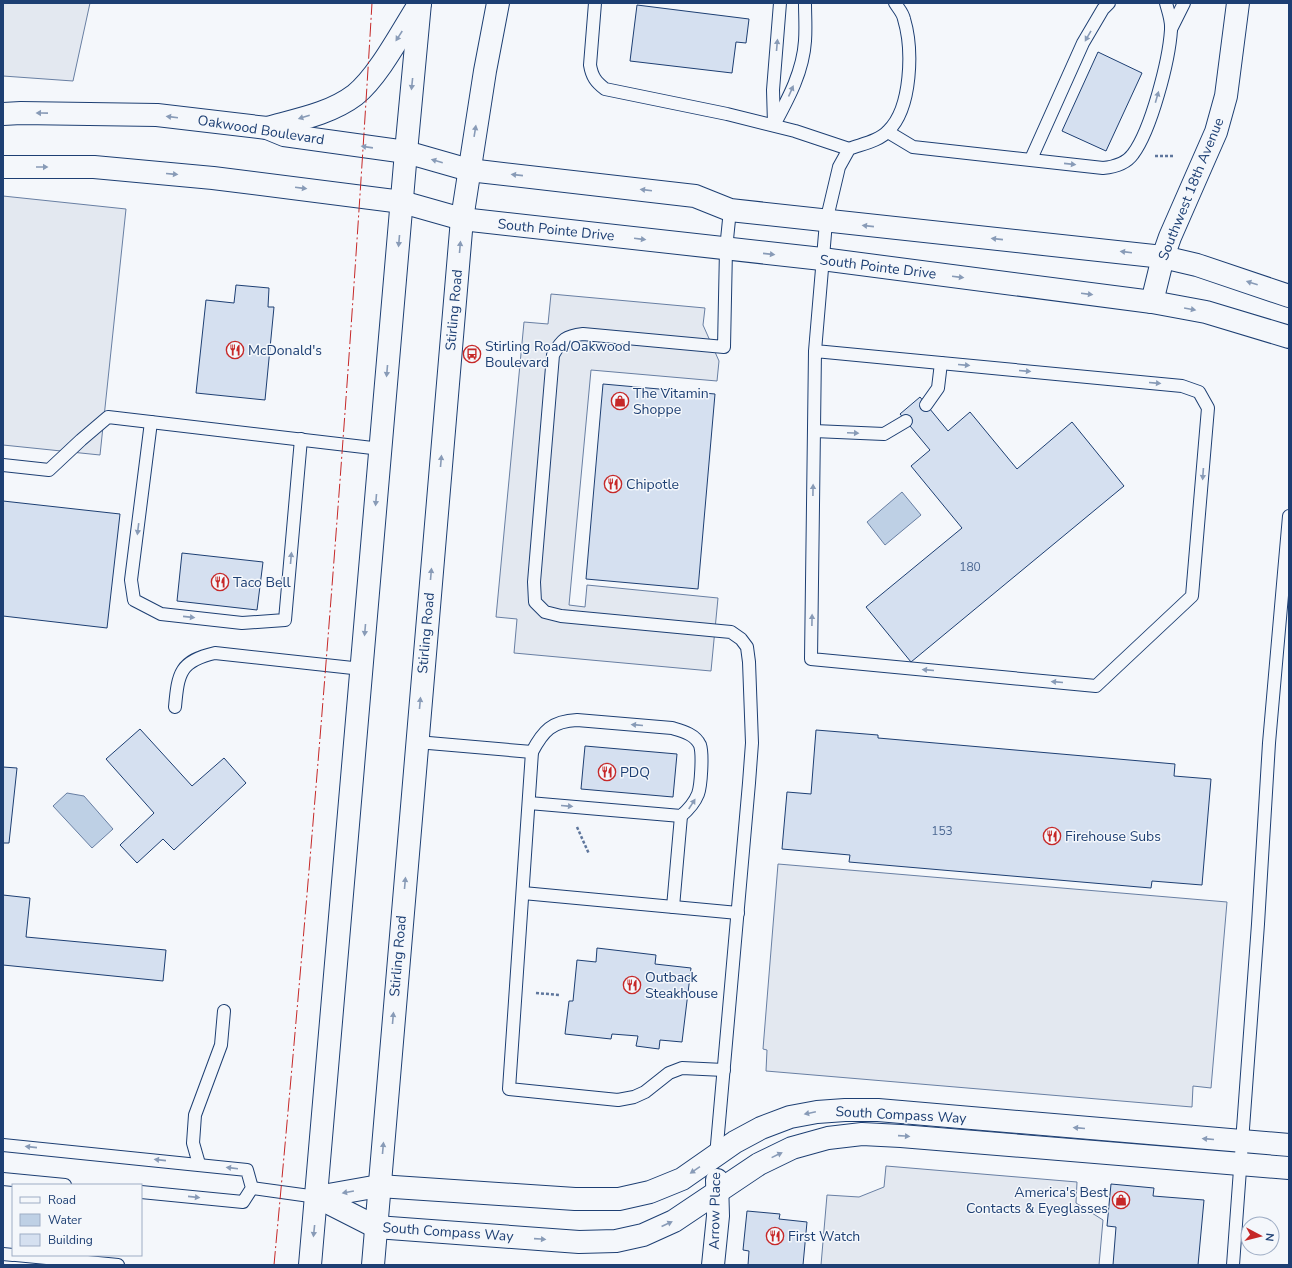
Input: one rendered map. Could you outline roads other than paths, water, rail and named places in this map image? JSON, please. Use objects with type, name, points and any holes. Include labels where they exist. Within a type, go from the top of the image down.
[{"type":"street","points":[[267,128],[326,110],[354,95],[370,80],[420,3]]},
{"type":"street","points":[[310,1265],[420,3]]},
{"type":"street","name":"Stirling Road","points":[[373,1265],[416,742],[462,219],[498,3]]},
{"type":"street","name":"Southwest 18th Avenue","points":[[1152,302],[1163,257],[1178,217],[1216,132],[1226,96],[1238,3]]},
{"type":"street","name":"Oakwood Boulevard","points":[[3,114],[21,112],[157,115],[267,128],[284,134],[406,152],[469,170]]},
{"type":"street","points":[[3,167],[94,167],[213,178],[402,202],[462,219]]},
{"type":"street","points":[[469,170],[695,196],[730,210],[826,222],[1163,257],[1198,265],[1289,296]]},
{"type":"street","name":"South Pointe Drive","points":[[462,219],[822,260],[1152,302],[1206,312],[1289,337]]},
{"type":"street","name":"South Compass Way","points":[[317,1197],[379,1186],[575,1199],[619,1199],[650,1192],[682,1179],[735,1142],[760,1128],[797,1116],[817,1112],[845,1110],[878,1110],[1289,1145]]},
{"type":"street","name":"South Compass Way","points":[[317,1197],[376,1227],[579,1242],[616,1241],[643,1235],[674,1221],[759,1164],[792,1148],[828,1138],[862,1134],[1289,1168]]},
{"type":"street","name":"Arrow Place","points":[[713,1265],[718,1216],[716,1156]]},
{"type":"lane","points":[[595,3],[590,65],[591,75],[595,82],[605,90],[774,125],[849,149],[875,140],[888,132],[899,117],[906,94],[909,65],[904,18],[895,3]]},
{"type":"lane","points":[[774,125],[773,90],[780,3]]},
{"type":"lane","points":[[774,125],[792,91],[801,66],[805,41],[805,3]]},
{"type":"lane","points":[[1031,160],[1083,43],[1103,9],[1109,3]]},
{"type":"lane","points":[[1166,3],[1171,29]]},
{"type":"lane","points":[[888,132],[913,147],[1103,168],[1113,167],[1123,163],[1133,155],[1145,133],[1163,76],[1171,29],[1184,3]]},
{"type":"lane","points":[[815,351],[1182,386],[1199,392],[1208,408],[1192,596],[1096,686],[811,659],[815,351],[826,222],[839,167],[849,149]]},
{"type":"lane","points":[[716,1156],[752,743],[749,662],[746,647],[741,639],[731,632],[561,616],[545,612],[535,602],[534,582],[553,355],[560,342],[570,335],[584,334],[724,347],[726,249],[730,210]]},
{"type":"lane","points":[[926,404],[938,388],[941,363]]},
{"type":"lane","points":[[3,465],[49,470],[108,417],[380,449]]},
{"type":"lane","points":[[814,431],[884,434],[906,421]]},
{"type":"lane","points":[[151,422],[131,580],[134,600],[161,614],[242,623],[285,620],[301,439]]},
{"type":"lane","points":[[1233,1265],[1258,924],[1269,743],[1289,516]]},
{"type":"lane","points":[[175,707],[177,686],[182,670],[198,657],[215,652],[362,669]]},
{"type":"lane","points":[[673,907],[681,816],[690,808],[698,793],[702,756],[700,745],[694,737],[685,731],[672,728],[577,720],[562,721],[549,728],[539,740],[532,752],[508,1089],[618,1100],[640,1095],[669,1073],[682,1068],[724,1070]]},
{"type":"lane","points":[[416,742],[532,752]]},
{"type":"lane","points":[[529,803],[681,816]]},
{"type":"lane","points":[[522,893],[738,913]]},
{"type":"lane","points":[[199,1164],[193,1143],[195,1115],[221,1045],[224,1011]]},
{"type":"lane","points":[[3,1145],[247,1170],[252,1188],[243,1202],[142,1192]]},
{"type":"lane","points":[[3,1179],[55,1184]]},
{"type":"lane","points":[[252,1188],[317,1197]]},
{"type":"lane","points":[[26,1256],[118,1265]]},
{"type":"water","points":[[902,492],[921,515],[885,545],[867,522]]},
{"type":"water","points":[[67,793],[84,796],[113,829],[92,848],[53,806]]},
{"type":"place","name":"McDonald's","points":[[235,350]]},
{"type":"place","name":"Stirling Road/Oakwood Boulevard","points":[[472,354]]},
{"type":"place","name":"The Vitamin Shoppe","points":[[620,401]]},
{"type":"place","name":"Chipotle","points":[[613,484]]},
{"type":"place","name":"Taco Bell","points":[[220,582]]},
{"type":"place","name":"PDQ","points":[[607,772]]},
{"type":"place","name":"Firehouse Subs","points":[[1052,836]]},
{"type":"place","name":"Outback Steakhouse","points":[[632,985]]},
{"type":"place","name":"America's Best Contacts & Eyeglasses","points":[[1121,1200]]},
{"type":"place","name":"First Watch","points":[[775,1236]]}]
